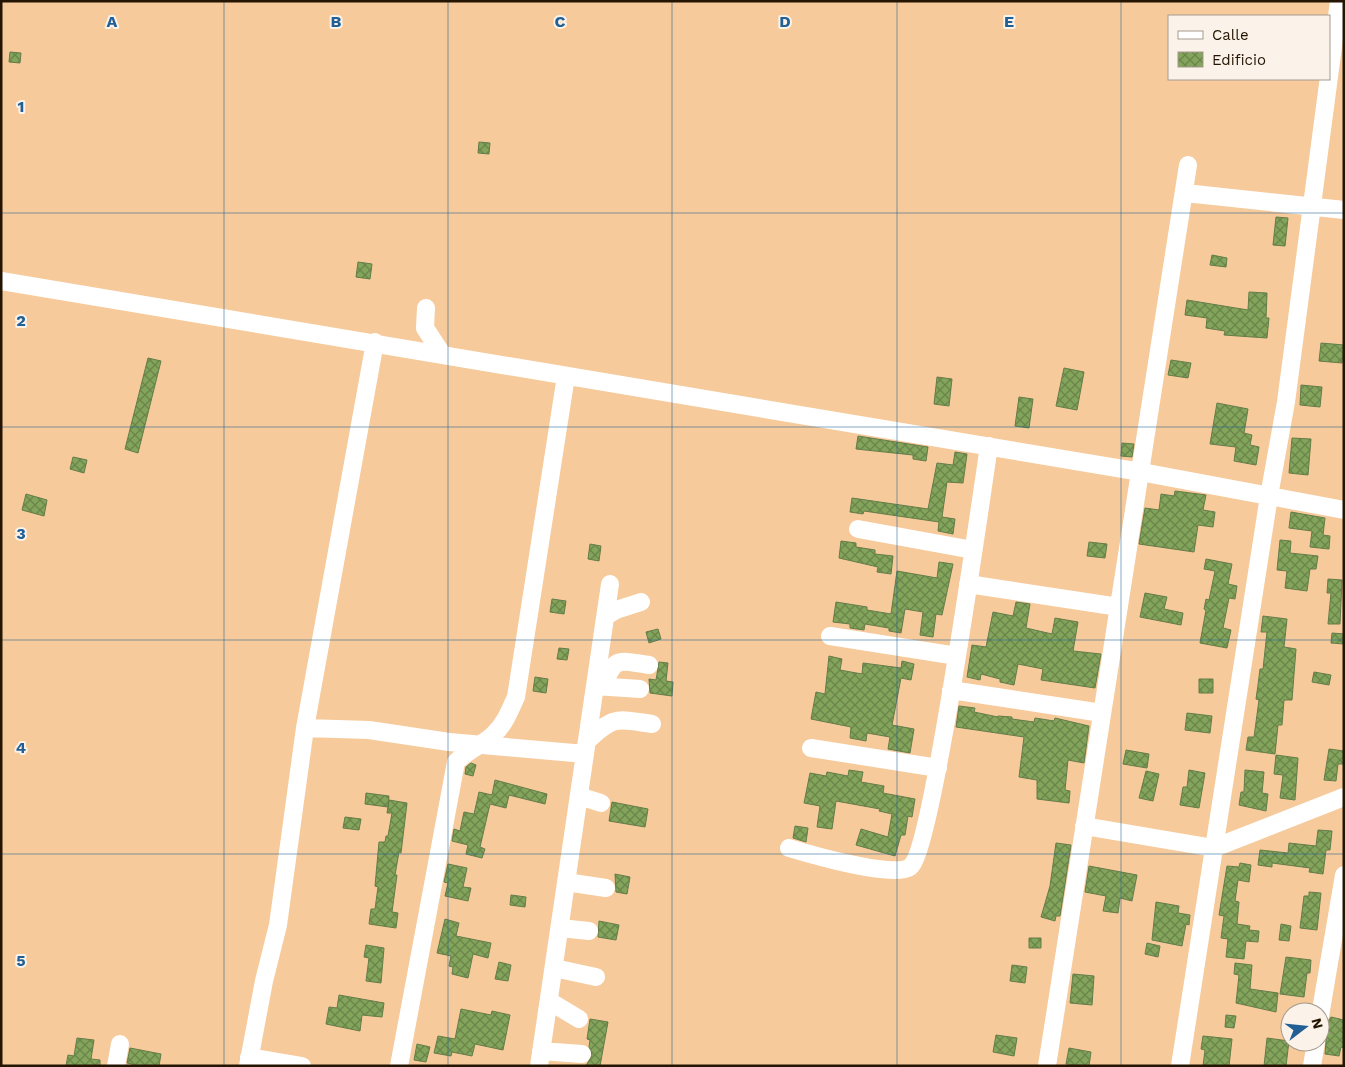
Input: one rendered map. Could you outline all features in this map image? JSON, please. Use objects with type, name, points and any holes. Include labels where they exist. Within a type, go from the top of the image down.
[{"type":"street","points":[[1330,70],[1339,1]]},
{"type":"street","points":[[1180,1066],[1269,496],[1286,402],[1329,80]]},
{"type":"street","points":[[1047,1066],[1188,165]]},
{"type":"street","points":[[1185,193],[1344,210]]},
{"type":"street","points":[[1,281],[990,446],[1344,510]]},
{"type":"street","points":[[426,308],[426,328],[442,354]]},
{"type":"street","points":[[302,1066],[249,1061],[264,981],[278,925],[305,728],[375,342]]},
{"type":"street","points":[[399,1066],[456,762],[476,745],[494,735],[506,720],[516,697],[566,376]]},
{"type":"street","points":[[789,848],[827,860],[894,871],[906,870],[917,859],[938,768],[990,446]]},
{"type":"street","points":[[858,529],[973,550]]},
{"type":"street","points":[[582,1054],[540,1058],[586,747],[599,686],[610,584]]},
{"type":"street","points":[[968,584],[1119,607]]},
{"type":"street","points":[[606,616],[616,610],[641,602]]},
{"type":"street","points":[[830,636],[957,656]]},
{"type":"street","points":[[599,686],[612,665],[618,662],[649,665]]},
{"type":"street","points":[[599,686],[640,689]]},
{"type":"street","points":[[951,690],[1102,713]]},
{"type":"street","points":[[586,747],[604,724],[618,719],[652,724]]},
{"type":"street","points":[[305,728],[369,730],[476,745],[586,747]]},
{"type":"street","points":[[811,748],[938,768]]},
{"type":"street","points":[[579,796],[601,802]]},
{"type":"street","points":[[1084,826],[1214,848],[1344,797]]},
{"type":"street","points":[[1322,1002],[1344,875]]},
{"type":"street","points":[[566,882],[606,888]]},
{"type":"street","points":[[560,928],[589,931]]},
{"type":"street","points":[[554,968],[596,977]]},
{"type":"street","points":[[549,1001],[579,1020]]},
{"type":"street","points":[[116,1066],[120,1044]]},
{"type":"street","points":[[1312,1066],[1314,1052]]},
{"type":"building","points":[[10,52],[21,53],[20,63],[9,62]]},
{"type":"building","points":[[479,142],[490,143],[489,154],[478,153]]},
{"type":"building","points":[[1276,217],[1288,218],[1285,246],[1273,245]]},
{"type":"building","points":[[1212,255],[1227,258],[1226,267],[1210,265]]},
{"type":"building","points":[[358,262],[372,264],[370,279],[356,277]]},
{"type":"building","points":[[1249,292],[1267,293],[1266,318],[1269,318],[1267,338],[1224,335],[1225,331],[1206,328],[1207,318],[1185,315],[1187,300],[1248,310]]},
{"type":"building","points":[[1321,343],[1344,345],[1342,363],[1319,361]]},
{"type":"building","points":[[148,358],[161,361],[138,453],[125,449]]},
{"type":"building","points":[[1171,360],[1191,363],[1188,378],[1168,375]]},
{"type":"building","points":[[1064,368],[1084,372],[1077,410],[1056,406]]},
{"type":"building","points":[[937,377],[952,379],[949,406],[934,404]]},
{"type":"building","points":[[1301,385],[1322,387],[1320,407],[1300,405]]},
{"type":"building","points":[[1019,397],[1033,399],[1029,428],[1015,426]]},
{"type":"building","points":[[1217,403],[1248,409],[1244,433],[1252,435],[1250,445],[1259,447],[1256,465],[1234,461],[1236,447],[1210,444]]},
{"type":"building","points":[[858,436],[928,447],[926,461],[913,459],[913,455],[856,449]]},
{"type":"building","points":[[1292,438],[1311,439],[1308,475],[1289,473]]},
{"type":"building","points":[[1122,443],[1134,444],[1132,457],[1121,456]]},
{"type":"building","points":[[955,452],[967,454],[963,483],[947,482],[942,517],[955,519],[953,534],[938,531],[939,522],[864,511],[863,514],[850,512],[852,498],[928,509],[937,463],[953,465]]},
{"type":"building","points":[[73,457],[87,460],[84,473],[70,469]]},
{"type":"building","points":[[1175,491],[1206,495],[1203,510],[1215,512],[1213,527],[1198,525],[1194,552],[1139,544],[1145,508],[1159,510],[1161,494],[1174,496]]},
{"type":"building","points":[[26,494],[47,500],[44,516],[22,510]]},
{"type":"building","points":[[1291,512],[1325,518],[1323,535],[1330,536],[1329,549],[1310,547],[1312,531],[1289,528]]},
{"type":"building","points":[[1280,540],[1291,541],[1290,553],[1318,556],[1316,569],[1310,569],[1307,591],[1285,588],[1287,571],[1277,570]]},
{"type":"building","points":[[841,541],[856,543],[856,547],[875,550],[875,554],[893,556],[891,574],[877,572],[878,567],[839,558]]},
{"type":"building","points":[[1089,542],[1107,544],[1105,558],[1087,556]]},
{"type":"building","points":[[590,544],[601,546],[599,561],[588,559]]},
{"type":"building","points":[[1206,559],[1232,564],[1228,584],[1237,586],[1235,599],[1229,598],[1223,628],[1231,630],[1227,648],[1200,643],[1206,599],[1209,600],[1215,571],[1204,569]]},
{"type":"building","points":[[939,562],[953,564],[942,615],[936,614],[933,637],[920,635],[923,612],[905,609],[901,633],[889,631],[889,628],[865,624],[864,630],[850,628],[850,624],[833,622],[836,602],[867,607],[867,610],[891,614],[897,571],[937,578]]},
{"type":"building","points":[[1328,579],[1342,580],[1340,624],[1328,624],[1331,593],[1327,593]]},
{"type":"building","points":[[1145,593],[1167,597],[1164,609],[1183,613],[1181,625],[1140,617]]},
{"type":"building","points":[[552,599],[566,601],[564,614],[550,612]]},
{"type":"building","points":[[1016,602],[1030,604],[1026,628],[1052,634],[1055,618],[1078,622],[1073,651],[1101,654],[1095,688],[1041,680],[1043,669],[1018,664],[1014,685],[1000,682],[1000,679],[981,674],[980,680],[967,677],[972,645],[986,647],[993,612],[1013,616]]},
{"type":"building","points":[[1263,616],[1287,619],[1284,647],[1296,649],[1292,700],[1284,700],[1282,725],[1278,725],[1275,754],[1246,750],[1248,737],[1254,737],[1259,700],[1256,699],[1260,669],[1263,669],[1267,632],[1261,632]]},
{"type":"building","points":[[658,629],[661,639],[649,643],[646,632]]},
{"type":"building","points":[[1332,633],[1344,634],[1344,644],[1331,643]]},
{"type":"building","points":[[559,648],[569,649],[567,660],[557,659]]},
{"type":"building","points":[[829,656],[842,659],[840,670],[862,674],[863,663],[901,668],[902,661],[914,664],[911,680],[901,678],[892,725],[914,729],[910,753],[888,749],[890,737],[867,733],[866,741],[850,738],[851,727],[811,719],[816,692],[825,694]]},
{"type":"building","points":[[659,662],[668,663],[666,681],[673,682],[672,696],[650,693],[649,679],[656,680]]},
{"type":"building","points":[[1314,672],[1331,675],[1329,685],[1312,682]]},
{"type":"building","points":[[535,677],[548,679],[546,693],[533,691]]},
{"type":"building","points":[[1199,679],[1213,679],[1213,693],[1199,693]]},
{"type":"building","points":[[959,706],[975,708],[974,712],[998,717],[1012,717],[1012,719],[1034,722],[1035,718],[1054,721],[1055,718],[1089,726],[1084,763],[1068,760],[1065,790],[1070,791],[1069,803],[1037,799],[1037,780],[1019,777],[1024,737],[956,727]]},
{"type":"building","points":[[1187,713],[1212,716],[1210,733],[1185,730]]},
{"type":"building","points":[[1329,749],[1344,751],[1344,764],[1338,764],[1336,781],[1324,780]]},
{"type":"building","points":[[1126,750],[1149,754],[1147,768],[1123,764]]},
{"type":"building","points":[[1276,755],[1298,758],[1295,800],[1280,798],[1283,775],[1274,774]]},
{"type":"building","points":[[471,763],[476,765],[473,776],[465,774],[466,767]]},
{"type":"building","points":[[849,770],[863,772],[861,782],[884,786],[883,793],[915,799],[912,817],[908,816],[905,835],[901,835],[895,856],[856,845],[861,829],[888,837],[892,814],[879,811],[880,809],[836,801],[832,829],[817,827],[820,806],[804,803],[810,773],[826,776],[827,772],[848,776]]},
{"type":"building","points":[[1189,770],[1205,773],[1199,808],[1180,805],[1183,787],[1187,787]]},
{"type":"building","points":[[1245,770],[1264,772],[1262,793],[1268,794],[1266,811],[1239,805],[1241,792],[1244,792]]},
{"type":"building","points":[[1146,771],[1159,774],[1153,801],[1139,798]]},
{"type":"building","points":[[495,780],[547,794],[545,804],[509,795],[506,808],[490,804],[480,847],[485,849],[482,858],[466,854],[468,845],[452,841],[454,829],[460,831],[464,812],[474,814],[479,792],[492,795]]},
{"type":"building","points":[[366,793],[389,796],[388,807],[365,804]]},
{"type":"building","points":[[389,800],[407,803],[401,853],[399,852],[395,875],[397,875],[392,912],[398,913],[396,928],[369,924],[371,909],[375,909],[378,887],[375,886],[379,842],[385,842],[386,836],[388,836],[392,813],[387,813]]},
{"type":"building","points":[[612,802],[648,809],[645,827],[609,821]]},
{"type":"building","points":[[345,817],[361,819],[359,830],[343,828]]},
{"type":"building","points":[[795,826],[808,828],[806,842],[793,838]]},
{"type":"building","points":[[1318,830],[1332,831],[1330,850],[1326,850],[1323,874],[1309,872],[1310,868],[1272,863],[1272,867],[1258,865],[1260,850],[1288,853],[1289,843],[1316,846]]},
{"type":"building","points":[[1056,843],[1071,845],[1060,916],[1056,916],[1055,921],[1041,917],[1050,886]]},
{"type":"building","points":[[1240,863],[1251,865],[1249,882],[1238,880],[1235,901],[1239,902],[1237,924],[1250,926],[1249,930],[1259,931],[1258,942],[1246,941],[1244,959],[1226,957],[1228,939],[1221,938],[1224,916],[1219,915],[1227,866],[1239,867]]},
{"type":"building","points":[[448,864],[467,868],[463,887],[471,888],[468,901],[445,896],[448,883],[444,882]]},
{"type":"building","points":[[1089,866],[1137,875],[1132,901],[1120,898],[1118,913],[1103,911],[1106,896],[1085,892]]},
{"type":"building","points":[[615,874],[630,877],[627,894],[616,892]]},
{"type":"building","points":[[1309,892],[1321,893],[1317,930],[1300,928],[1304,896],[1309,896]]},
{"type":"building","points":[[511,895],[526,897],[525,907],[510,905]]},
{"type":"building","points":[[1156,902],[1179,906],[1178,913],[1190,915],[1189,925],[1186,924],[1182,946],[1152,940]]},
{"type":"building","points":[[445,919],[459,923],[456,936],[491,943],[488,958],[473,954],[468,978],[452,974],[453,967],[449,966],[451,956],[437,953]]},
{"type":"building","points":[[599,921],[619,925],[616,940],[598,937]]},
{"type":"building","points":[[1281,924],[1291,926],[1289,941],[1279,940]]},
{"type":"building","points":[[1029,938],[1041,938],[1041,948],[1029,948]]},
{"type":"building","points":[[1147,943],[1160,946],[1158,957],[1145,954]]},
{"type":"building","points":[[366,945],[384,948],[381,983],[366,981],[369,958],[364,957]]},
{"type":"building","points":[[1286,957],[1311,960],[1310,973],[1307,973],[1304,997],[1280,994]]},
{"type":"building","points":[[499,962],[511,965],[508,981],[495,979]]},
{"type":"building","points":[[1235,963],[1252,965],[1250,989],[1278,993],[1276,1012],[1236,1003],[1239,975],[1234,974]]},
{"type":"building","points":[[1012,965],[1027,967],[1025,983],[1010,981]]},
{"type":"building","points":[[1073,974],[1094,976],[1092,1005],[1070,1003]]},
{"type":"building","points":[[339,995],[384,1003],[382,1017],[362,1015],[360,1031],[326,1024],[329,1007],[337,1008]]},
{"type":"building","points":[[461,1009],[491,1015],[492,1011],[510,1015],[503,1050],[475,1044],[472,1056],[452,1052],[451,1056],[434,1053],[438,1036],[455,1039]]},
{"type":"building","points":[[1226,1015],[1236,1016],[1234,1028],[1225,1027]]},
{"type":"building","points":[[1331,1017],[1344,1020],[1344,1048],[1341,1047],[1339,1056],[1325,1054],[1325,1052],[1330,1052]]},
{"type":"building","points":[[590,1019],[608,1022],[600,1066],[586,1066],[592,1055],[589,1047],[590,1040],[587,1039]]},
{"type":"building","points":[[996,1035],[1017,1038],[1014,1056],[993,1052]]},
{"type":"building","points":[[1203,1036],[1232,1039],[1229,1066],[1203,1066],[1205,1050],[1201,1049]]},
{"type":"building","points":[[77,1038],[94,1040],[91,1059],[100,1060],[100,1066],[66,1066],[68,1055],[74,1056]]},
{"type":"building","points":[[1267,1038],[1280,1040],[1280,1052],[1288,1052],[1286,1066],[1264,1066]]},
{"type":"building","points":[[417,1044],[430,1047],[426,1062],[414,1060]]},
{"type":"building","points":[[130,1048],[161,1054],[159,1066],[131,1066],[132,1064],[127,1063]]},
{"type":"building","points":[[1069,1048],[1091,1052],[1089,1066],[1066,1064]]}]
